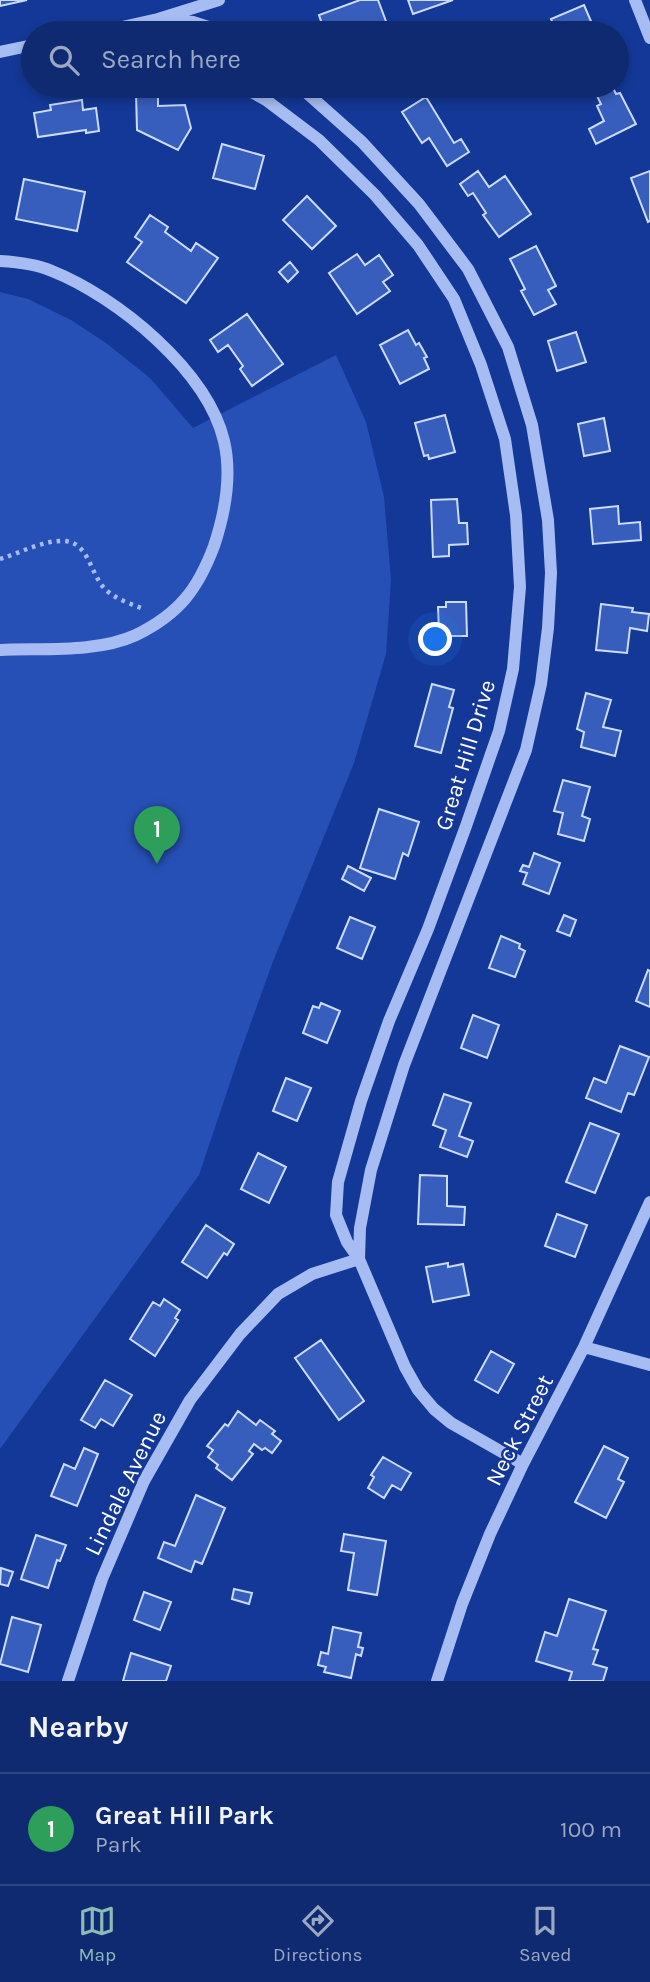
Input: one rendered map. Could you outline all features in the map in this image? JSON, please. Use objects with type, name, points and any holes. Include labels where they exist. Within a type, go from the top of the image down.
[{"type":"street","points":[[149,21],[219,0]]},
{"type":"street","points":[[635,0],[650,38]]},
{"type":"street","points":[[158,19],[181,21]]},
{"type":"street","points":[[0,52],[21,48]]},
{"type":"street","name":"Great Hill Drive","points":[[262,98],[319,140],[375,195],[418,245],[454,299],[481,365],[505,439],[516,515],[520,587],[513,669],[499,731],[433,916],[361,1101],[338,1182],[336,1215],[344,1235],[359,1259],[405,1367],[418,1390],[433,1409],[469,1434],[523,1464]]},
{"type":"street","name":"Great Hill Drive","points":[[312,98],[362,142],[419,204],[468,269],[508,347],[532,425],[548,520],[551,573],[541,684],[526,750],[404,1065],[371,1170],[360,1228],[359,1259]]},
{"type":"street","points":[[0,261],[50,270],[89,289],[124,311],[158,341],[191,376],[215,416],[224,442],[227,466],[227,490],[222,517],[203,573],[189,597],[161,621],[134,636],[103,645],[0,650]]},
{"type":"street","name":"Neck Street","points":[[437,1681],[462,1604],[490,1534],[584,1347],[650,1202]]},
{"type":"street","name":"Lindale Avenue","points":[[68,1681],[102,1578],[144,1481],[190,1400],[240,1334],[278,1294],[312,1274],[359,1259]]},
{"type":"street","points":[[584,1347],[650,1365]]},
{"type":"path","points":[[0,559],[49,542],[72,542],[82,549],[99,583],[107,592],[145,610],[161,621]]},
{"type":"shaded area","points":[[0,292],[28,299],[71,320],[106,343],[150,378],[193,428],[336,355],[366,422],[384,497],[391,580],[386,654],[354,763],[272,964],[199,1175],[0,1449]]},
{"type":"building","points":[[0,0],[27,0],[0,6]]},
{"type":"building","points":[[360,0],[378,0],[386,21],[321,21],[319,15]]},
{"type":"building","points":[[408,0],[453,0],[413,14]]},
{"type":"building","points":[[584,5],[591,21],[552,21],[551,19]]},
{"type":"building","points":[[136,98],[158,98],[158,106],[185,105],[191,128],[178,150],[137,130]]},
{"type":"building","points":[[427,98],[454,143],[461,139],[469,152],[447,166],[429,138],[422,143],[402,112]]},
{"type":"building","points":[[598,98],[623,98],[636,124],[596,144],[589,129],[604,121],[597,106],[601,104]]},
{"type":"building","points":[[82,100],[83,110],[96,108],[99,131],[86,133],[86,130],[38,137],[34,113],[51,110],[50,105]]},
{"type":"building","points":[[222,144],[264,156],[255,189],[213,178]]},
{"type":"building","points":[[478,171],[489,187],[505,176],[531,214],[499,237],[483,215],[486,213],[473,193],[468,196],[460,184]]},
{"type":"building","points":[[650,171],[650,221],[648,222],[631,178]]},
{"type":"building","points":[[24,179],[85,192],[77,231],[16,219]]},
{"type":"building","points":[[307,196],[336,226],[312,249],[283,220]]},
{"type":"building","points":[[150,215],[168,227],[165,232],[191,251],[196,243],[218,258],[186,303],[127,262],[142,242],[135,237]]},
{"type":"building","points":[[536,246],[556,286],[548,290],[556,304],[534,315],[521,291],[525,289],[510,259]]},
{"type":"building","points":[[357,254],[365,265],[379,255],[393,275],[383,282],[390,291],[357,314],[329,273]]},
{"type":"building","points":[[290,262],[298,272],[288,282],[279,272]]},
{"type":"building","points":[[247,314],[283,364],[252,386],[240,369],[243,366],[228,345],[218,352],[210,340]]},
{"type":"building","points":[[408,330],[427,357],[424,358],[429,369],[400,384],[380,345]]},
{"type":"building","points":[[576,332],[586,362],[557,371],[548,341]]},
{"type":"building","points":[[445,415],[455,452],[429,459],[428,455],[424,456],[415,423]]},
{"type":"building","points":[[604,418],[610,451],[584,456],[578,424]]},
{"type":"building","points":[[457,499],[459,523],[467,523],[468,544],[449,545],[449,556],[433,557],[431,500]]},
{"type":"building","points":[[618,506],[619,524],[640,522],[641,540],[593,544],[590,509]]},
{"type":"building","points":[[446,602],[466,602],[467,636],[440,636],[440,645],[424,646],[423,632],[439,632],[438,607],[446,607]]},
{"type":"building","points":[[601,604],[633,608],[632,612],[649,614],[647,631],[630,628],[627,653],[596,650]]},
{"type":"building","points":[[432,684],[454,690],[449,707],[453,708],[441,753],[415,746]]},
{"type":"building","points":[[586,693],[611,700],[603,727],[621,731],[615,756],[581,747],[584,732],[577,729]]},
{"type":"building","points":[[563,780],[590,787],[582,816],[590,819],[584,841],[558,834],[563,813],[554,811]]},
{"type":"building","points":[[379,809],[419,822],[408,856],[403,853],[395,879],[360,868]]},
{"type":"building","points":[[534,853],[560,863],[549,894],[523,884],[527,873],[520,871],[523,865],[529,867]]},
{"type":"building","points":[[348,866],[371,878],[364,891],[342,879]]},
{"type":"building","points":[[564,915],[576,920],[570,936],[557,931]]},
{"type":"building","points":[[350,917],[375,927],[362,959],[337,948]]},
{"type":"building","points":[[501,936],[520,944],[519,948],[525,951],[515,977],[489,968]]},
{"type":"building","points":[[648,970],[650,971],[650,1007],[636,1001]]},
{"type":"building","points":[[321,1003],[340,1011],[327,1043],[303,1033],[313,1006],[319,1008]]},
{"type":"building","points":[[473,1015],[499,1025],[487,1058],[461,1048]]},
{"type":"building","points":[[620,1046],[649,1057],[634,1095],[628,1093],[621,1112],[586,1098],[594,1078],[606,1083]]},
{"type":"building","points":[[286,1078],[311,1088],[297,1121],[273,1111]]},
{"type":"building","points":[[444,1094],[471,1103],[459,1136],[473,1141],[467,1157],[440,1147],[446,1130],[433,1125]]},
{"type":"building","points":[[590,1123],[619,1134],[595,1193],[566,1182]]},
{"type":"building","points":[[258,1153],[286,1167],[269,1203],[241,1189]]},
{"type":"building","points":[[420,1175],[447,1176],[447,1206],[465,1207],[464,1225],[418,1224]]},
{"type":"building","points":[[557,1214],[587,1225],[575,1257],[545,1246]]},
{"type":"building","points":[[206,1225],[234,1244],[227,1255],[224,1253],[207,1278],[182,1262]]},
{"type":"building","points":[[448,1263],[448,1267],[463,1264],[469,1295],[433,1302],[426,1267]]},
{"type":"building","points":[[164,1299],[180,1310],[175,1318],[178,1320],[155,1356],[130,1339],[153,1302],[160,1306]]},
{"type":"building","points":[[321,1340],[364,1401],[339,1420],[295,1358]]},
{"type":"building","points":[[491,1351],[514,1364],[498,1393],[475,1380]]},
{"type":"building","points":[[105,1380],[132,1395],[113,1426],[101,1419],[95,1428],[81,1420]]},
{"type":"building","points":[[238,1411],[256,1425],[260,1420],[275,1431],[272,1434],[281,1441],[272,1453],[254,1444],[249,1451],[253,1454],[232,1480],[216,1468],[218,1465],[208,1457],[213,1450],[207,1446],[225,1424],[228,1426]]},
{"type":"building","points":[[604,1446],[628,1458],[618,1479],[624,1482],[606,1518],[575,1502]]},
{"type":"building","points":[[84,1448],[98,1454],[77,1506],[51,1496],[64,1464],[75,1469]]},
{"type":"building","points":[[383,1457],[411,1473],[401,1490],[392,1485],[384,1498],[368,1488],[374,1477],[371,1475]]},
{"type":"building","points":[[196,1495],[225,1508],[202,1564],[195,1561],[191,1572],[158,1558],[164,1542],[175,1546]]},
{"type":"building","points":[[344,1534],[386,1541],[377,1595],[348,1590],[354,1553],[341,1551]]},
{"type":"building","points":[[36,1535],[66,1545],[60,1561],[57,1560],[48,1588],[21,1579]]},
{"type":"building","points":[[1,1568],[13,1572],[8,1586],[0,1584]]},
{"type":"building","points":[[234,1589],[252,1593],[249,1604],[232,1599]]},
{"type":"building","points":[[144,1592],[171,1602],[160,1630],[134,1620]]},
{"type":"building","points":[[569,1599],[606,1611],[593,1649],[598,1650],[593,1664],[607,1668],[603,1681],[569,1681],[572,1672],[536,1661],[545,1632],[557,1636]]},
{"type":"building","points":[[12,1617],[41,1625],[28,1672],[0,1664]]},
{"type":"building","points":[[333,1627],[361,1633],[358,1647],[363,1648],[361,1656],[356,1654],[351,1678],[324,1672],[326,1667],[318,1665],[321,1652],[328,1654]]},
{"type":"building","points":[[131,1653],[171,1666],[166,1681],[123,1681]]},
{"type":"place","name":"Great Hill Park","points":[[157,864]]}]
